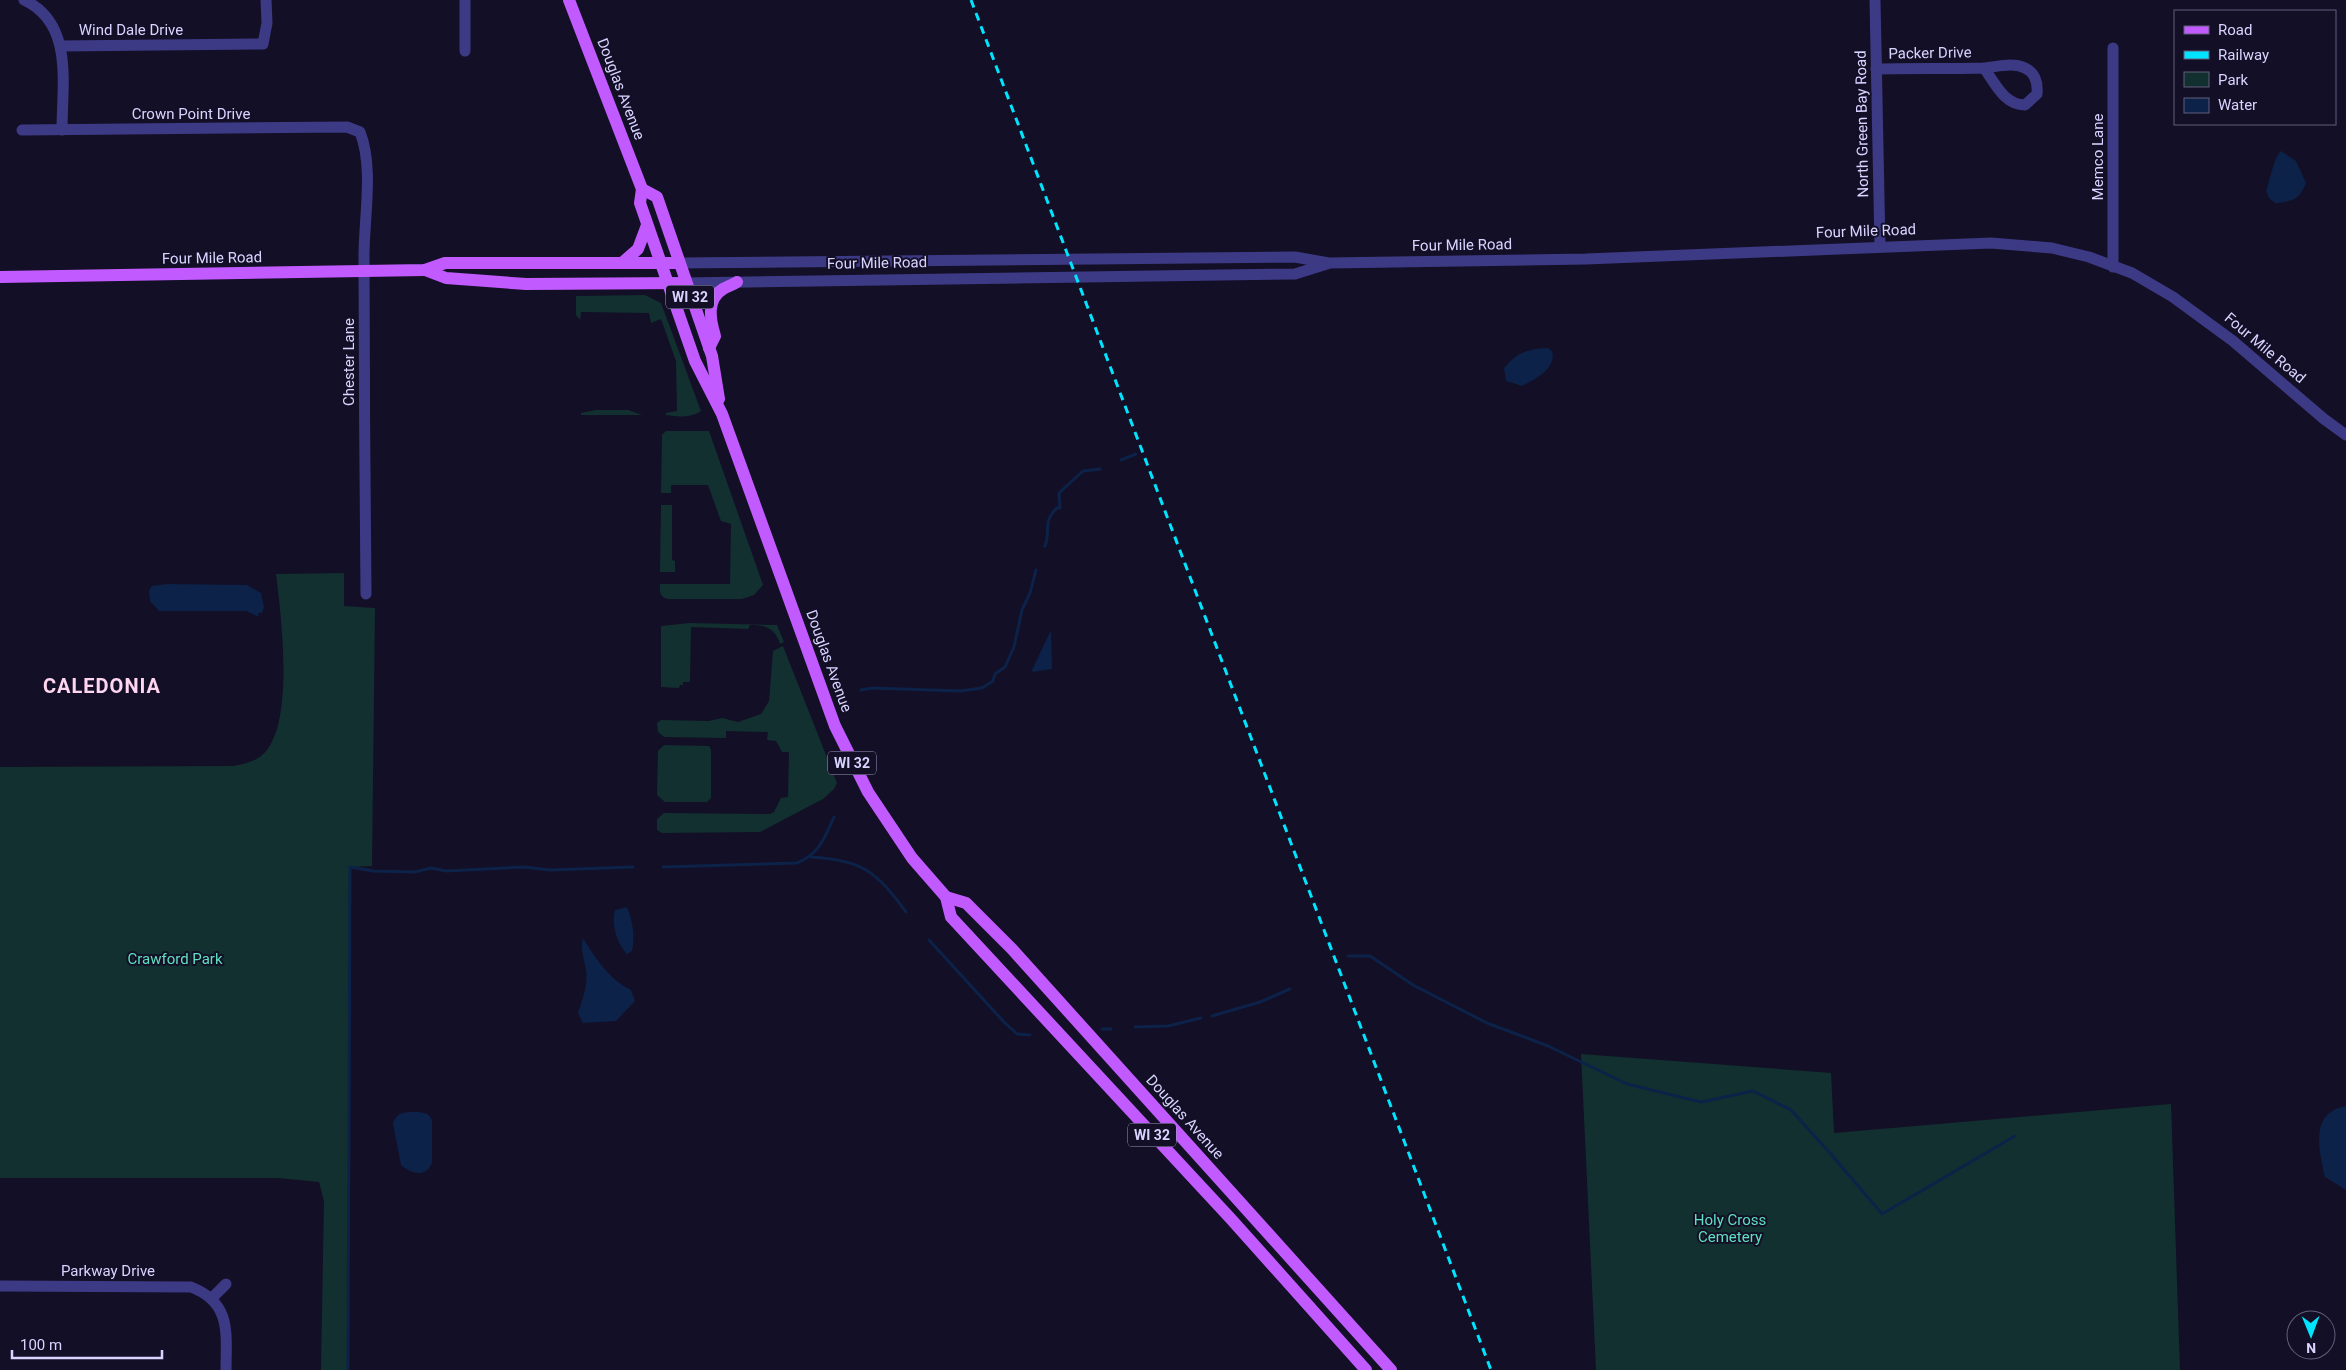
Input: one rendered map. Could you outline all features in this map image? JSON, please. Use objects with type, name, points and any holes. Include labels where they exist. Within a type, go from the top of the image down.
[{"type":"main road","name":"Douglas Avenue","points":[[569,0],[642,189],[640,203],[695,360],[722,414],[835,726],[850,760],[889,826],[912,858],[946,897],[951,916],[1224,1212],[1366,1370]]},
{"type":"main road","name":"Douglas Avenue","points":[[642,189],[657,198],[709,348],[722,414]]},
{"type":"main road","points":[[622,263],[638,248],[647,225]]},
{"type":"main road","name":"Four Mile Road","points":[[0,277],[364,272],[425,270],[445,263],[679,263]]},
{"type":"main road","name":"Four Mile Road","points":[[425,270],[446,278],[526,284],[685,283]]},
{"type":"main road","points":[[709,348],[716,336],[710,318],[712,305],[718,294],[738,282]]},
{"type":"main road","name":"Douglas Avenue","points":[[946,897],[966,903],[1012,949],[1391,1370]]},
{"type":"street","name":"Wind Dale Drive","points":[[24,0],[43,11],[51,20],[61,46],[263,44],[267,23],[266,0]]},
{"type":"street","points":[[465,0],[465,51]]},
{"type":"street","name":"North Green Bay Road","points":[[1875,0],[1880,246]]},
{"type":"street","points":[[61,46],[62,130]]},
{"type":"street","name":"Memco Lane","points":[[2113,267],[2114,48]]},
{"type":"street","name":"Packer Drive","points":[[1876,69],[1984,68],[2009,65],[2026,68],[2037,80],[2037,94],[2025,105],[2016,105],[2006,98],[1984,68]]},
{"type":"street","name":"Crown Point Drive","points":[[22,130],[346,127],[360,132]]},
{"type":"street","name":"Chester Lane","points":[[360,132],[365,144],[366,594]]},
{"type":"street","name":"Four Mile Road","points":[[679,263],[1295,257],[1329,264],[1586,260],[1880,246],[1991,243],[2030,245],[2089,257],[2132,273],[2185,305],[2233,341],[2324,419],[2346,435]]},
{"type":"street","name":"Four Mile Road","points":[[685,283],[1295,274],[1329,264]]},
{"type":"street","points":[[226,1284],[212,1298],[222,1311],[225,1323],[226,1370]]},
{"type":"street","name":"Parkway Drive","points":[[0,1286],[180,1285],[202,1291],[212,1298]]},
{"type":"green space","points":[[645,295],[661,303],[701,411],[693,415],[666,415],[666,413],[677,411],[676,361],[661,319],[651,323],[649,313],[581,312],[580,320],[576,315],[576,296]]},
{"type":"green space","points":[[596,410],[628,410],[642,415],[581,415],[581,413]]},
{"type":"green space","points":[[666,431],[709,431],[763,585],[754,595],[742,599],[667,599],[661,595],[660,584],[730,584],[731,524],[721,521],[708,485],[671,485],[671,493],[661,493],[662,435]]},
{"type":"green space","points":[[661,505],[672,505],[672,560],[675,561],[675,572],[660,572]]},
{"type":"green space","name":"Crawford Park","points":[[344,573],[344,606],[375,608],[372,866],[350,867],[348,1370],[321,1370],[324,1201],[319,1182],[278,1178],[0,1178],[0,767],[233,766],[258,758],[272,742],[279,722],[282,697],[284,670],[283,642],[276,574]]},
{"type":"green space","points":[[690,623],[777,625],[784,642],[780,644],[775,634],[769,628],[760,626],[750,625],[748,629],[691,627],[690,682],[683,682],[683,685],[680,685],[679,688],[661,687],[661,626]]},
{"type":"green space","points":[[783,646],[837,783],[834,789],[823,799],[760,832],[662,833],[657,830],[657,819],[664,813],[770,814],[774,812],[781,798],[788,797],[789,752],[782,752],[776,741],[767,740],[768,732],[726,731],[726,738],[664,737],[658,732],[657,723],[661,720],[709,721],[722,718],[738,722],[761,714],[769,701],[773,651]]},
{"type":"green space","points":[[664,745],[709,746],[711,750],[711,798],[707,802],[665,802],[657,795],[658,751]]},
{"type":"green space","name":"Holy Cross Cemetery","points":[[1581,1054],[1831,1073],[1834,1133],[2171,1104],[2180,1370],[1596,1370]]},
{"type":"water","points":[[2281,151],[2296,161],[2306,183],[2301,193],[2295,199],[2275,203],[2269,198],[2266,191],[2274,163]]},
{"type":"water","points":[[1548,348],[1552,351],[1553,357],[1548,368],[1539,376],[1522,386],[1506,381],[1504,368],[1514,358],[1523,352]]},
{"type":"water","points":[[167,584],[247,585],[261,593],[264,607],[262,613],[258,613],[259,617],[246,611],[159,611],[150,601],[149,590],[152,586]]},
{"type":"water","points":[[1051,630],[1052,669],[1033,672],[1032,670]]},
{"type":"water","points":[[627,907],[632,923],[633,940],[632,951],[627,954],[618,939],[614,927],[614,916],[615,910]]},
{"type":"water","points":[[583,938],[598,961],[610,974],[631,990],[635,1001],[616,1021],[583,1023],[578,1013],[585,992],[586,981],[582,950]]},
{"type":"water","points":[[2346,1106],[2346,1190],[2325,1177],[2319,1145],[2319,1134],[2326,1116],[2334,1110]]},
{"type":"water","points":[[419,1112],[428,1114],[432,1120],[432,1163],[422,1173],[409,1171],[401,1165],[393,1124],[399,1114]]},
{"type":"waterway","points":[[1121,460],[1136,454]]},
{"type":"waterway","points":[[1045,546],[1048,522],[1052,513],[1057,508],[1060,508],[1059,493],[1083,471],[1100,469]]},
{"type":"waterway","points":[[861,690],[872,688],[960,691],[982,688],[993,681],[995,674],[1005,667],[1014,647],[1022,610],[1030,593],[1036,570]]},
{"type":"waterway","points":[[663,867],[797,863],[816,850],[824,839],[834,817]]},
{"type":"waterway","points":[[811,857],[843,861],[866,870],[886,887],[906,912]]},
{"type":"waterway","points":[[348,1370],[350,867],[373,871],[415,872],[431,868],[446,871],[524,867],[550,870],[633,867]]},
{"type":"waterway","points":[[929,940],[1004,1022],[1017,1034],[1030,1035]]},
{"type":"waterway","points":[[1348,956],[1370,956],[1413,985],[1487,1023],[1548,1046],[1627,1084],[1701,1102],[1753,1091],[1791,1110],[1882,1214],[2015,1136]]},
{"type":"waterway","points":[[1212,1016],[1260,1002],[1290,989]]},
{"type":"waterway","points":[[1135,1027],[1168,1026],[1201,1018]]},
{"type":"waterway","points":[[1102,1029],[1111,1029]]},
{"type":"railway","points":[[971,0],[1491,1370]]},
{"type":"district","name":"CALEDONIA","points":[[102,686]]}]
